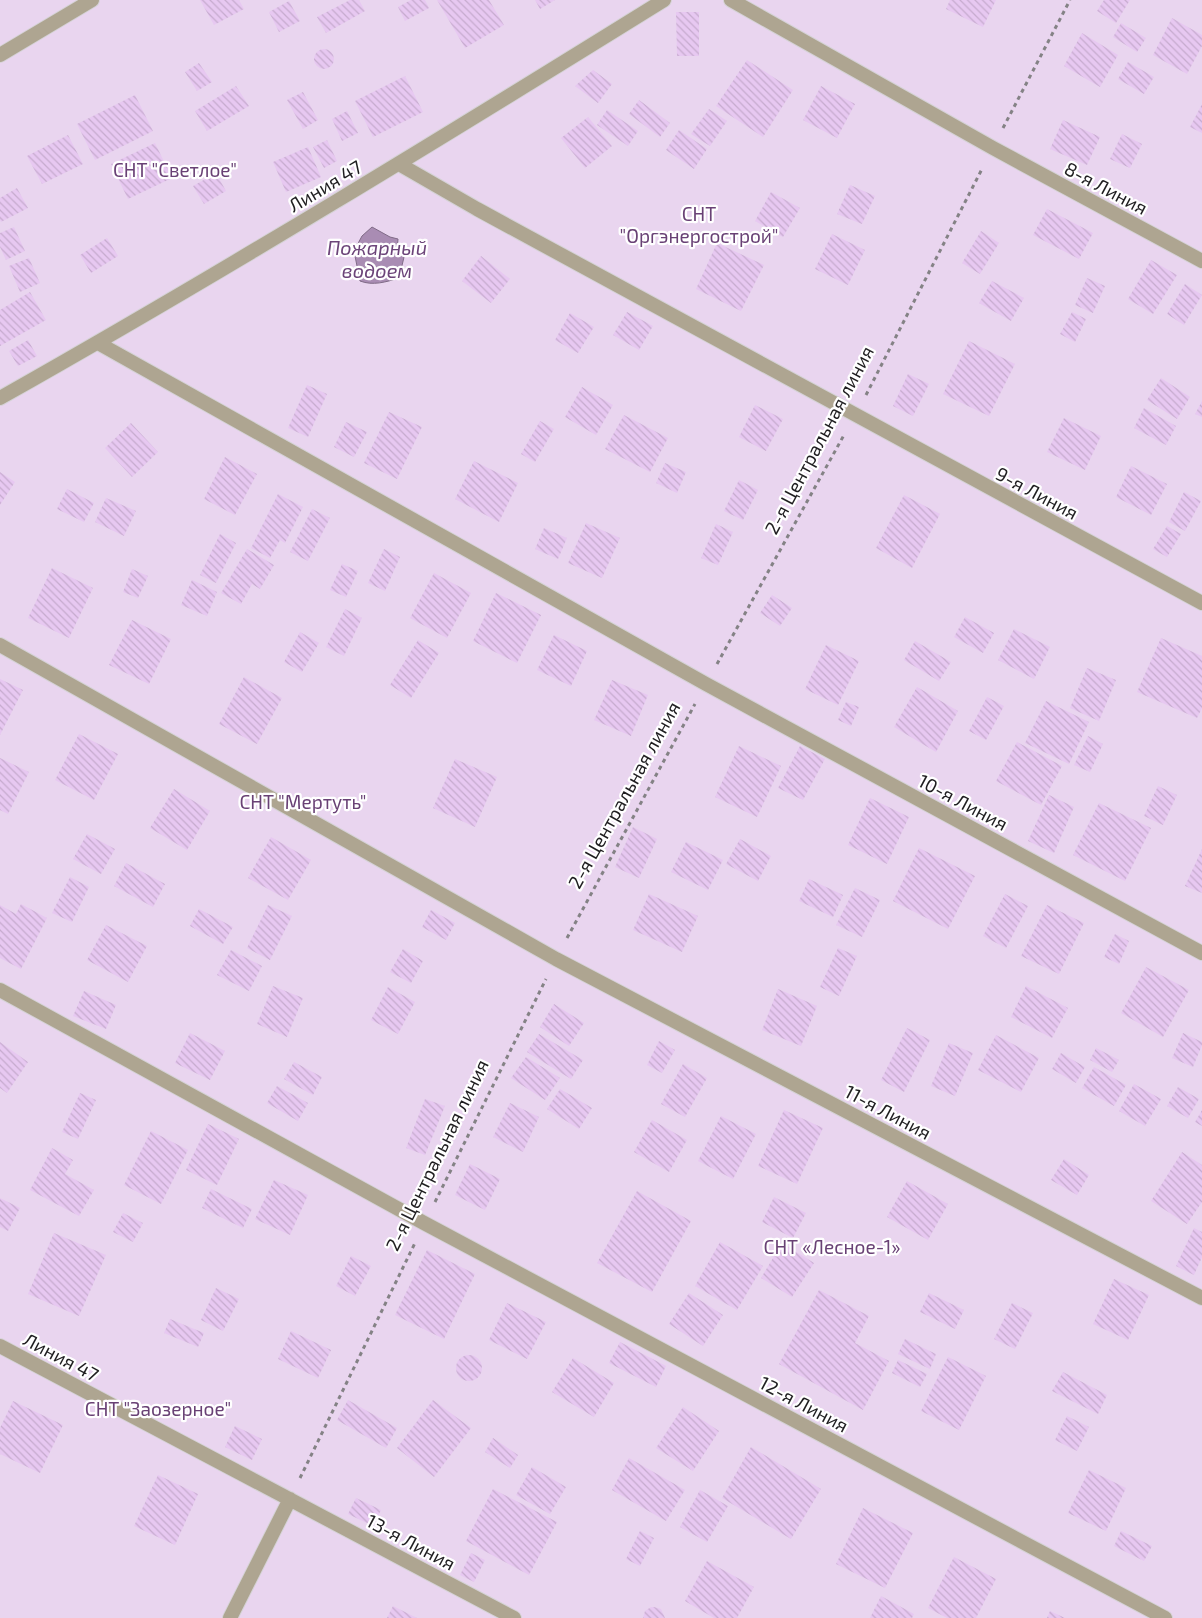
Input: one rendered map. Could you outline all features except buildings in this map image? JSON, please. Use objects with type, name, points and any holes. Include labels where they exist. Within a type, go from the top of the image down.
[{"type":"street","points":[[0,55],[92,0]]},
{"type":"street","name":"Линия 47","points":[[0,398],[98,343],[399,164],[664,0]]},
{"type":"street","name":"8-я Линия","points":[[731,0],[993,148],[1202,261]]},
{"type":"street","name":"9-я Линия","points":[[399,164],[486,214],[1202,603]]},
{"type":"street","name":"10-я Линия","points":[[98,343],[706,684],[1202,953]]},
{"type":"street","name":"11-я Линия","points":[[0,645],[556,959],[1202,1298]]},
{"type":"street","name":"12-я Линия","points":[[0,990],[424,1223],[1165,1618]]},
{"type":"street","name":"Линия 47","points":[[0,1346],[290,1499]]},
{"type":"street","points":[[230,1618],[290,1499]]},
{"type":"street","name":"13-я Линия","points":[[290,1499],[514,1618]]},
{"type":"path","name":"2-я Центральная линия","points":[[290,1499],[424,1223],[556,959],[855,415],[1070,0]]},
{"type":"green space","points":[[0,0],[1202,0],[1202,1618],[0,1618]]},
{"type":"water","name":"Пожарный водоем","points":[[372,227],[390,237],[398,239],[397,251],[405,253],[399,278],[375,283],[360,281],[354,251],[362,236]]},
{"type":"park label","name":"СНТ \"Светлое\"","points":[[175,170]]},
{"type":"park label","name":"СНТ \"Оргэнергострой\"","points":[[699,225]]},
{"type":"park label","name":"СНТ \"Мертуть\"","points":[[303,802]]},
{"type":"park label","name":"СНТ «Лесное-1»","points":[[832,1247]]},
{"type":"park label","name":"СНТ \"Заозерное\"","points":[[158,1409]]}]
